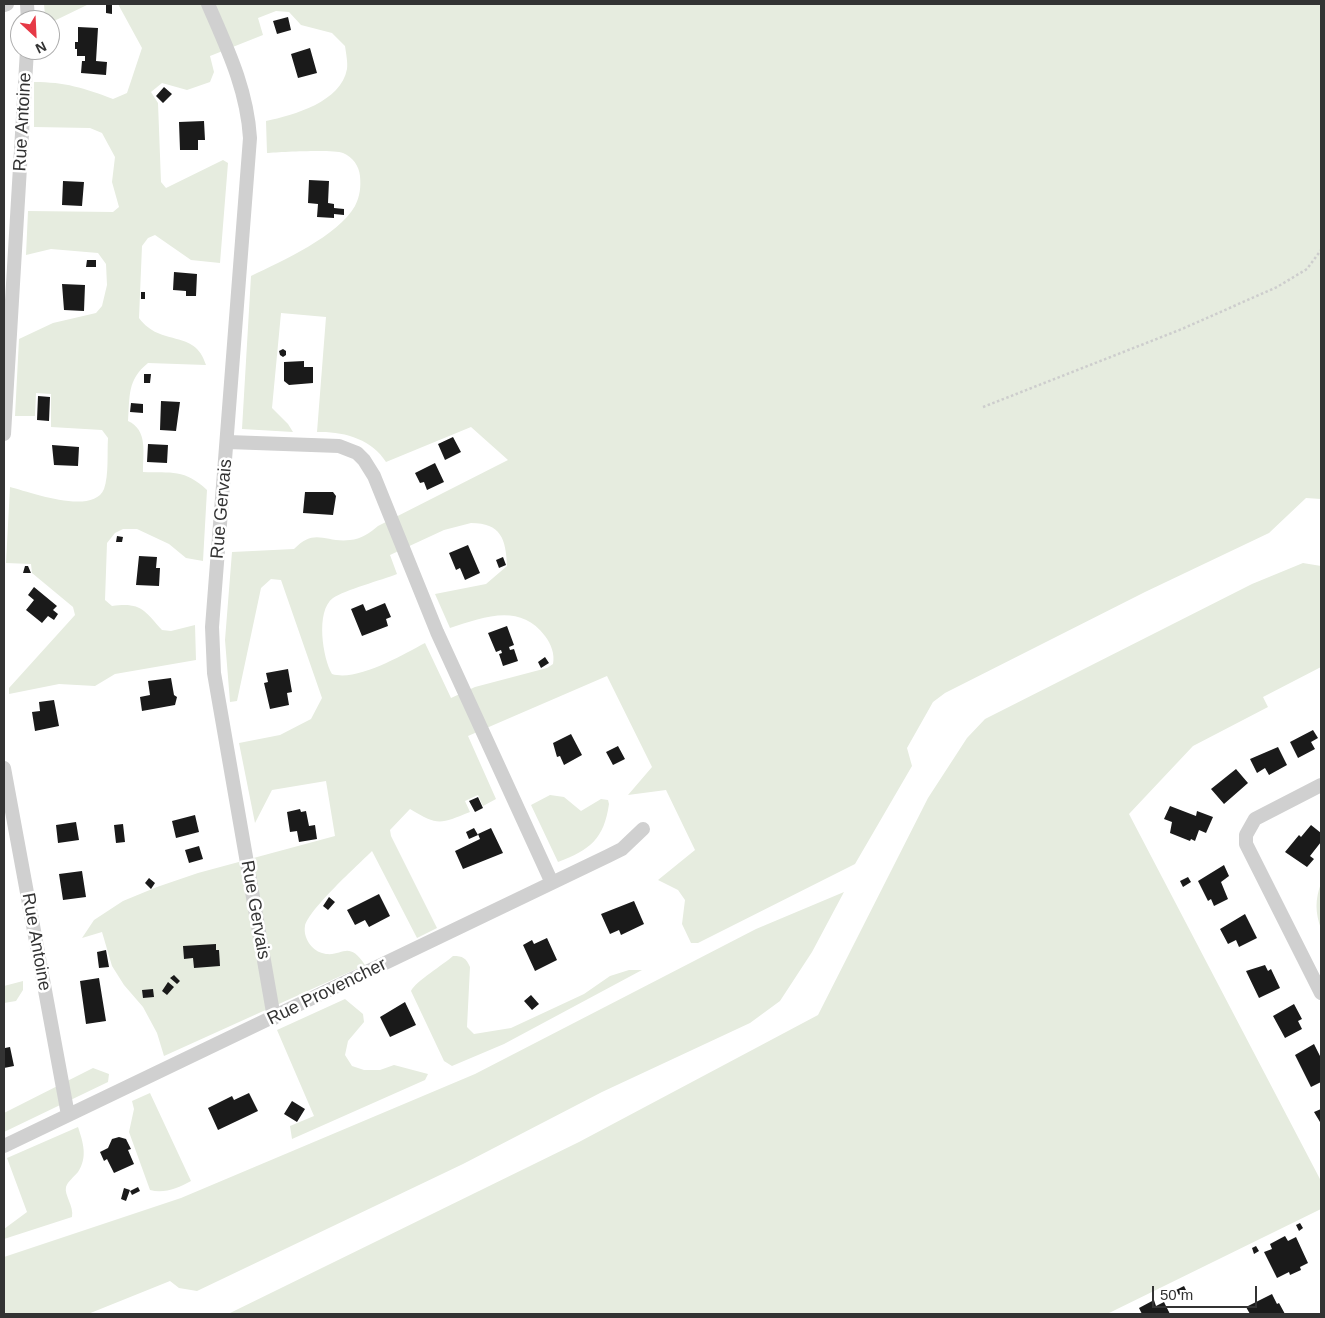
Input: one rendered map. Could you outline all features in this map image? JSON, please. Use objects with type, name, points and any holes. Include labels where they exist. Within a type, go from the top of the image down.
[{"type":"street","name":"Rue Gervais","points":[[208,4],[238,74],[249,116],[250,138],[228,442],[212,627],[214,673],[274,1018]]},
{"type":"street","name":"Rue Antoine","points":[[4,434],[26,60]]},
{"type":"street","points":[[228,442],[339,446],[356,453],[364,460],[374,476],[437,632],[552,883]]},
{"type":"street","name":"Rue Antoine","points":[[4,768],[68,1116]]},
{"type":"street","points":[[1321,785],[1255,819],[1246,835],[1246,844],[1321,993]]},
{"type":"street","name":"Rue Provencher","points":[[4,1146],[274,1018],[622,849],[643,829]]},
{"type":"path","points":[[983,407],[1182,329],[1277,287],[1307,269],[1321,250]]},
{"type":"shaded area","points":[[44,4],[89,4],[60,18],[60,10],[44,10]]},
{"type":"shaded area","points":[[118,4],[1321,4],[1321,499],[1306,498],[1269,533],[1145,592],[945,693],[933,702],[907,748],[912,766],[855,864],[698,943],[691,943],[682,924],[685,900],[678,890],[658,880],[695,850],[666,790],[628,795],[652,767],[607,676],[468,736],[496,799],[483,806],[478,795],[465,801],[470,812],[445,821],[433,821],[410,809],[390,830],[391,836],[437,928],[417,938],[372,851],[315,909],[305,926],[305,934],[314,949],[329,954],[349,951],[359,957],[365,965],[164,1056],[157,1033],[143,1007],[124,985],[112,966],[102,932],[82,938],[94,920],[123,901],[157,887],[198,873],[335,836],[326,781],[272,790],[255,823],[239,743],[280,735],[311,719],[322,698],[281,580],[271,579],[261,588],[237,701],[230,702],[225,640],[232,552],[294,549],[301,542],[314,537],[341,540],[358,538],[508,460],[471,427],[386,462],[373,447],[356,438],[337,433],[317,432],[326,317],[281,313],[272,408],[288,424],[293,432],[242,429],[251,276],[308,247],[336,227],[355,206],[360,184],[357,165],[353,159],[343,153],[318,151],[267,153],[266,121],[302,111],[326,98],[336,90],[343,80],[347,69],[347,61],[345,46],[332,33],[301,25],[289,12],[276,11],[258,18],[263,35],[210,56],[214,72],[210,82],[187,90],[162,83],[151,92],[158,103],[161,182],[166,188],[223,160],[228,163],[220,263],[191,260],[155,235],[148,238],[142,246],[139,318],[157,333],[194,346],[201,354],[206,365],[148,363],[141,369],[133,382],[129,404],[128,421],[139,430],[142,436],[144,450],[143,472],[177,473],[192,478],[207,490],[203,561],[186,558],[169,544],[137,529],[123,529],[115,533],[107,543],[105,600],[112,606],[130,605],[141,609],[162,630],[171,631],[195,625],[196,660],[115,674],[95,686],[59,684],[9,694],[9,688],[75,615],[73,607],[32,573],[31,564],[6,563],[10,487],[60,500],[87,501],[98,497],[104,489],[107,477],[108,438],[102,430],[51,427],[51,394],[36,393],[35,416],[15,416],[19,339],[53,323],[96,313],[102,306],[107,285],[106,264],[98,253],[51,249],[26,255],[28,211],[113,212],[119,207],[112,182],[115,157],[102,133],[90,128],[34,127],[34,82],[74,86],[113,99],[127,93],[142,48]],"holes":[[[471,523],[495,529],[500,534],[505,548],[507,566],[486,584],[435,594],[450,628],[488,617],[512,616],[524,619],[535,625],[547,639],[553,653],[553,664],[547,668],[475,687],[451,698],[425,643],[366,671],[354,674],[332,674],[326,658],[322,635],[322,624],[327,604],[333,598],[355,588],[397,574],[390,555],[444,530]]]},
{"type":"shaded area","points":[[1303,563],[1321,566],[1321,667],[1263,697],[1268,707],[1193,746],[1129,814],[1321,1181],[1321,1209],[1107,1314],[228,1314],[579,1142],[818,1015],[928,798],[967,738],[985,719],[1252,584]]},
{"type":"shaded area","points":[[550,795],[564,797],[581,811],[601,799],[608,800],[609,804],[607,816],[594,842],[579,853],[558,862],[531,805]]},
{"type":"shaded area","points":[[1321,883],[1321,929],[1316,906]]},
{"type":"shaded area","points":[[844,892],[812,952],[780,1001],[750,1023],[602,1092],[463,1164],[197,1291],[179,1288],[170,1281],[88,1314],[4,1314],[4,1257],[181,1198],[475,1074],[756,929]]},
{"type":"shaded area","points":[[453,956],[464,958],[470,967],[467,1027],[474,1034],[511,1028],[584,994],[610,976],[629,970],[642,970],[504,1044],[452,1066],[444,1061],[411,991],[424,978]]},
{"type":"shaded area","points":[[23,981],[23,990],[16,1001],[4,1003],[4,986]]},
{"type":"shaded area","points":[[345,999],[363,1014],[364,1022],[348,1041],[345,1055],[352,1066],[364,1070],[380,1070],[394,1065],[428,1074],[425,1080],[292,1139],[290,1126],[314,1116],[277,1030]]},
{"type":"shaded area","points":[[93,1068],[109,1074],[108,1082],[4,1132],[4,1113]]},
{"type":"shaded area","points":[[150,1093],[191,1181],[166,1191],[150,1190],[129,1132],[134,1109],[132,1101]]},
{"type":"shaded area","points":[[78,1127],[83,1144],[83,1161],[78,1172],[66,1187],[66,1194],[72,1209],[72,1217],[4,1239],[4,1229],[27,1212],[7,1158]]},
{"type":"building","points":[[106,4],[112,4],[112,14],[106,13]]},
{"type":"building","points":[[288,17],[291,30],[277,34],[273,21]]},
{"type":"building","points":[[78,27],[98,28],[96,61],[107,62],[106,75],[81,73],[82,61],[85,61],[85,56],[77,56],[77,49],[75,49],[75,42],[78,42]]},
{"type":"building","points":[[310,48],[317,73],[298,78],[291,54]]},
{"type":"building","points":[[164,87],[172,94],[163,103],[156,96]]},
{"type":"building","points":[[204,121],[205,140],[198,140],[198,150],[180,150],[179,122]]},
{"type":"building","points":[[309,180],[329,181],[328,203],[334,204],[334,208],[344,209],[344,215],[334,214],[334,218],[317,217],[318,204],[308,203]]},
{"type":"building","points":[[63,181],[84,182],[82,206],[62,205]]},
{"type":"building","points":[[87,260],[96,260],[96,267],[86,267]]},
{"type":"building","points":[[174,272],[197,274],[196,296],[186,296],[186,291],[173,290]]},
{"type":"building","points":[[62,284],[85,285],[84,311],[64,310]]},
{"type":"building","points":[[141,292],[145,292],[145,299],[141,299]]},
{"type":"building","points":[[283,349],[286,351],[286,355],[283,357],[279,351]]},
{"type":"building","points":[[304,361],[304,367],[313,367],[313,383],[289,385],[284,381],[284,362]]},
{"type":"building","points":[[144,374],[151,374],[150,383],[144,383]]},
{"type":"building","points":[[38,396],[50,397],[49,421],[37,420]]},
{"type":"building","points":[[161,401],[180,402],[176,431],[160,430]]},
{"type":"building","points":[[131,403],[143,404],[143,413],[130,412]]},
{"type":"building","points":[[453,437],[461,452],[445,460],[438,444]]},
{"type":"building","points":[[148,444],[168,445],[167,463],[147,462]]},
{"type":"building","points":[[52,445],[79,447],[78,466],[54,465]]},
{"type":"building","points":[[435,463],[444,482],[427,490],[424,482],[420,483],[415,473]]},
{"type":"building","points":[[305,492],[333,492],[336,496],[333,515],[303,513]]},
{"type":"building","points":[[117,536],[123,537],[122,542],[116,542]]},
{"type":"building","points":[[468,545],[480,573],[465,580],[460,568],[456,570],[449,553]]},
{"type":"building","points":[[139,556],[157,557],[156,568],[160,568],[159,586],[136,585]]},
{"type":"building","points":[[503,557],[506,565],[499,568],[496,560]]},
{"type":"building","points":[[25,566],[28,566],[31,573],[23,573]]},
{"type":"building","points":[[34,587],[57,606],[53,610],[58,614],[54,620],[48,616],[42,623],[26,610],[34,600],[28,595]]},
{"type":"building","points":[[385,603],[391,617],[386,619],[388,626],[362,636],[351,609],[363,604],[366,611]]},
{"type":"building","points":[[507,626],[514,645],[509,647],[510,650],[514,649],[518,661],[503,666],[499,654],[502,653],[501,650],[496,652],[488,633]]},
{"type":"building","points":[[545,657],[549,663],[541,668],[538,662]]},
{"type":"building","points":[[288,669],[292,692],[287,693],[289,705],[270,709],[264,683],[268,682],[266,673]]},
{"type":"building","points":[[171,678],[174,695],[177,697],[175,705],[142,711],[140,697],[150,695],[148,681]]},
{"type":"building","points":[[54,700],[59,726],[35,731],[32,712],[40,711],[39,702]]},
{"type":"building","points":[[1313,730],[1318,738],[1311,742],[1315,749],[1298,758],[1290,742]]},
{"type":"building","points":[[571,734],[582,755],[564,765],[560,756],[557,757],[553,743]]},
{"type":"building","points":[[618,746],[625,759],[613,765],[606,752]]},
{"type":"building","points":[[1278,747],[1287,765],[1269,775],[1265,768],[1257,773],[1250,759]]},
{"type":"building","points":[[1236,769],[1248,783],[1224,804],[1211,789]]},
{"type":"building","points":[[478,797],[483,808],[475,812],[469,801]]},
{"type":"building","points":[[1170,806],[1196,816],[1197,811],[1213,817],[1206,833],[1199,830],[1195,841],[1191,839],[1190,841],[1170,833],[1172,822],[1164,819]]},
{"type":"building","points":[[300,809],[301,812],[306,811],[309,826],[315,825],[317,839],[299,842],[297,831],[290,832],[287,812]]},
{"type":"building","points":[[195,815],[199,832],[176,838],[172,821]]},
{"type":"building","points":[[76,822],[79,840],[58,843],[56,825]]},
{"type":"building","points":[[123,824],[125,842],[116,843],[114,825]]},
{"type":"building","points":[[1311,825],[1321,833],[1321,842],[1310,856],[1314,859],[1307,867],[1285,852],[1299,835],[1301,837]]},
{"type":"building","points":[[474,828],[478,835],[469,839],[466,832]]},
{"type":"building","points":[[491,828],[503,853],[463,869],[455,851],[480,839],[478,834]]},
{"type":"building","points":[[199,846],[203,859],[189,863],[185,850]]},
{"type":"building","points":[[1224,865],[1229,876],[1221,882],[1228,899],[1214,906],[1211,899],[1208,901],[1198,881]]},
{"type":"building","points":[[82,871],[86,897],[63,900],[59,874]]},
{"type":"building","points":[[1188,877],[1191,882],[1183,887],[1180,881]]},
{"type":"building","points":[[149,878],[155,883],[151,889],[145,883]]},
{"type":"building","points":[[379,894],[390,916],[369,927],[365,920],[355,925],[347,910]]},
{"type":"building","points":[[329,897],[335,902],[328,910],[323,906]]},
{"type":"building","points":[[634,901],[644,924],[621,935],[619,930],[610,934],[601,914]]},
{"type":"building","points":[[1245,914],[1257,938],[1239,947],[1236,940],[1228,944],[1220,929]]},
{"type":"building","points":[[547,938],[557,960],[535,971],[523,945],[532,940],[534,944]]},
{"type":"building","points":[[216,944],[216,950],[219,950],[220,966],[194,968],[193,958],[184,959],[183,946]]},
{"type":"building","points":[[106,950],[109,967],[99,968],[97,952]]},
{"type":"building","points":[[1265,965],[1268,971],[1271,969],[1280,988],[1259,998],[1246,971]]},
{"type":"building","points":[[174,975],[180,981],[177,984],[170,978]]},
{"type":"building","points":[[99,978],[106,1021],[86,1024],[80,981]]},
{"type":"building","points":[[168,982],[174,987],[167,995],[162,991]]},
{"type":"building","points":[[153,989],[154,997],[143,998],[142,990]]},
{"type":"building","points":[[531,995],[539,1004],[532,1010],[524,1001]]},
{"type":"building","points":[[405,1002],[416,1025],[390,1037],[380,1017]]},
{"type":"building","points":[[1294,1004],[1302,1019],[1298,1021],[1302,1029],[1285,1038],[1273,1016]]},
{"type":"building","points":[[4,1044],[5,1048],[10,1047],[14,1066],[4,1068]]},
{"type":"building","points":[[1314,1044],[1321,1058],[1321,1082],[1311,1087],[1295,1055]]},
{"type":"building","points":[[249,1093],[258,1111],[218,1130],[208,1108],[232,1096],[234,1100]]},
{"type":"building","points":[[292,1101],[305,1109],[297,1122],[284,1114]]},
{"type":"building","points":[[1321,1109],[1321,1121],[1320,1122],[1314,1112]]},
{"type":"building","points":[[119,1137],[126,1139],[131,1149],[128,1150],[134,1164],[114,1173],[107,1159],[104,1161],[100,1152],[108,1148],[112,1139]]},
{"type":"building","points":[[138,1187],[140,1191],[132,1195],[130,1191]]},
{"type":"building","points":[[124,1188],[130,1190],[126,1201],[121,1199]]},
{"type":"building","points":[[1300,1223],[1303,1228],[1299,1231],[1296,1225]]},
{"type":"building","points":[[1285,1236],[1288,1241],[1296,1237],[1308,1263],[1300,1267],[1301,1270],[1290,1275],[1289,1272],[1277,1278],[1264,1252],[1272,1249],[1270,1244]]},
{"type":"building","points":[[1256,1246],[1259,1251],[1254,1254],[1252,1248]]},
{"type":"building","points":[[1184,1286],[1187,1292],[1179,1295],[1176,1290]]},
{"type":"building","points":[[1272,1294],[1285,1314],[1250,1314],[1246,1307]]},
{"type":"building","points":[[1154,1300],[1156,1306],[1164,1302],[1170,1314],[1142,1314],[1139,1308]]}]
